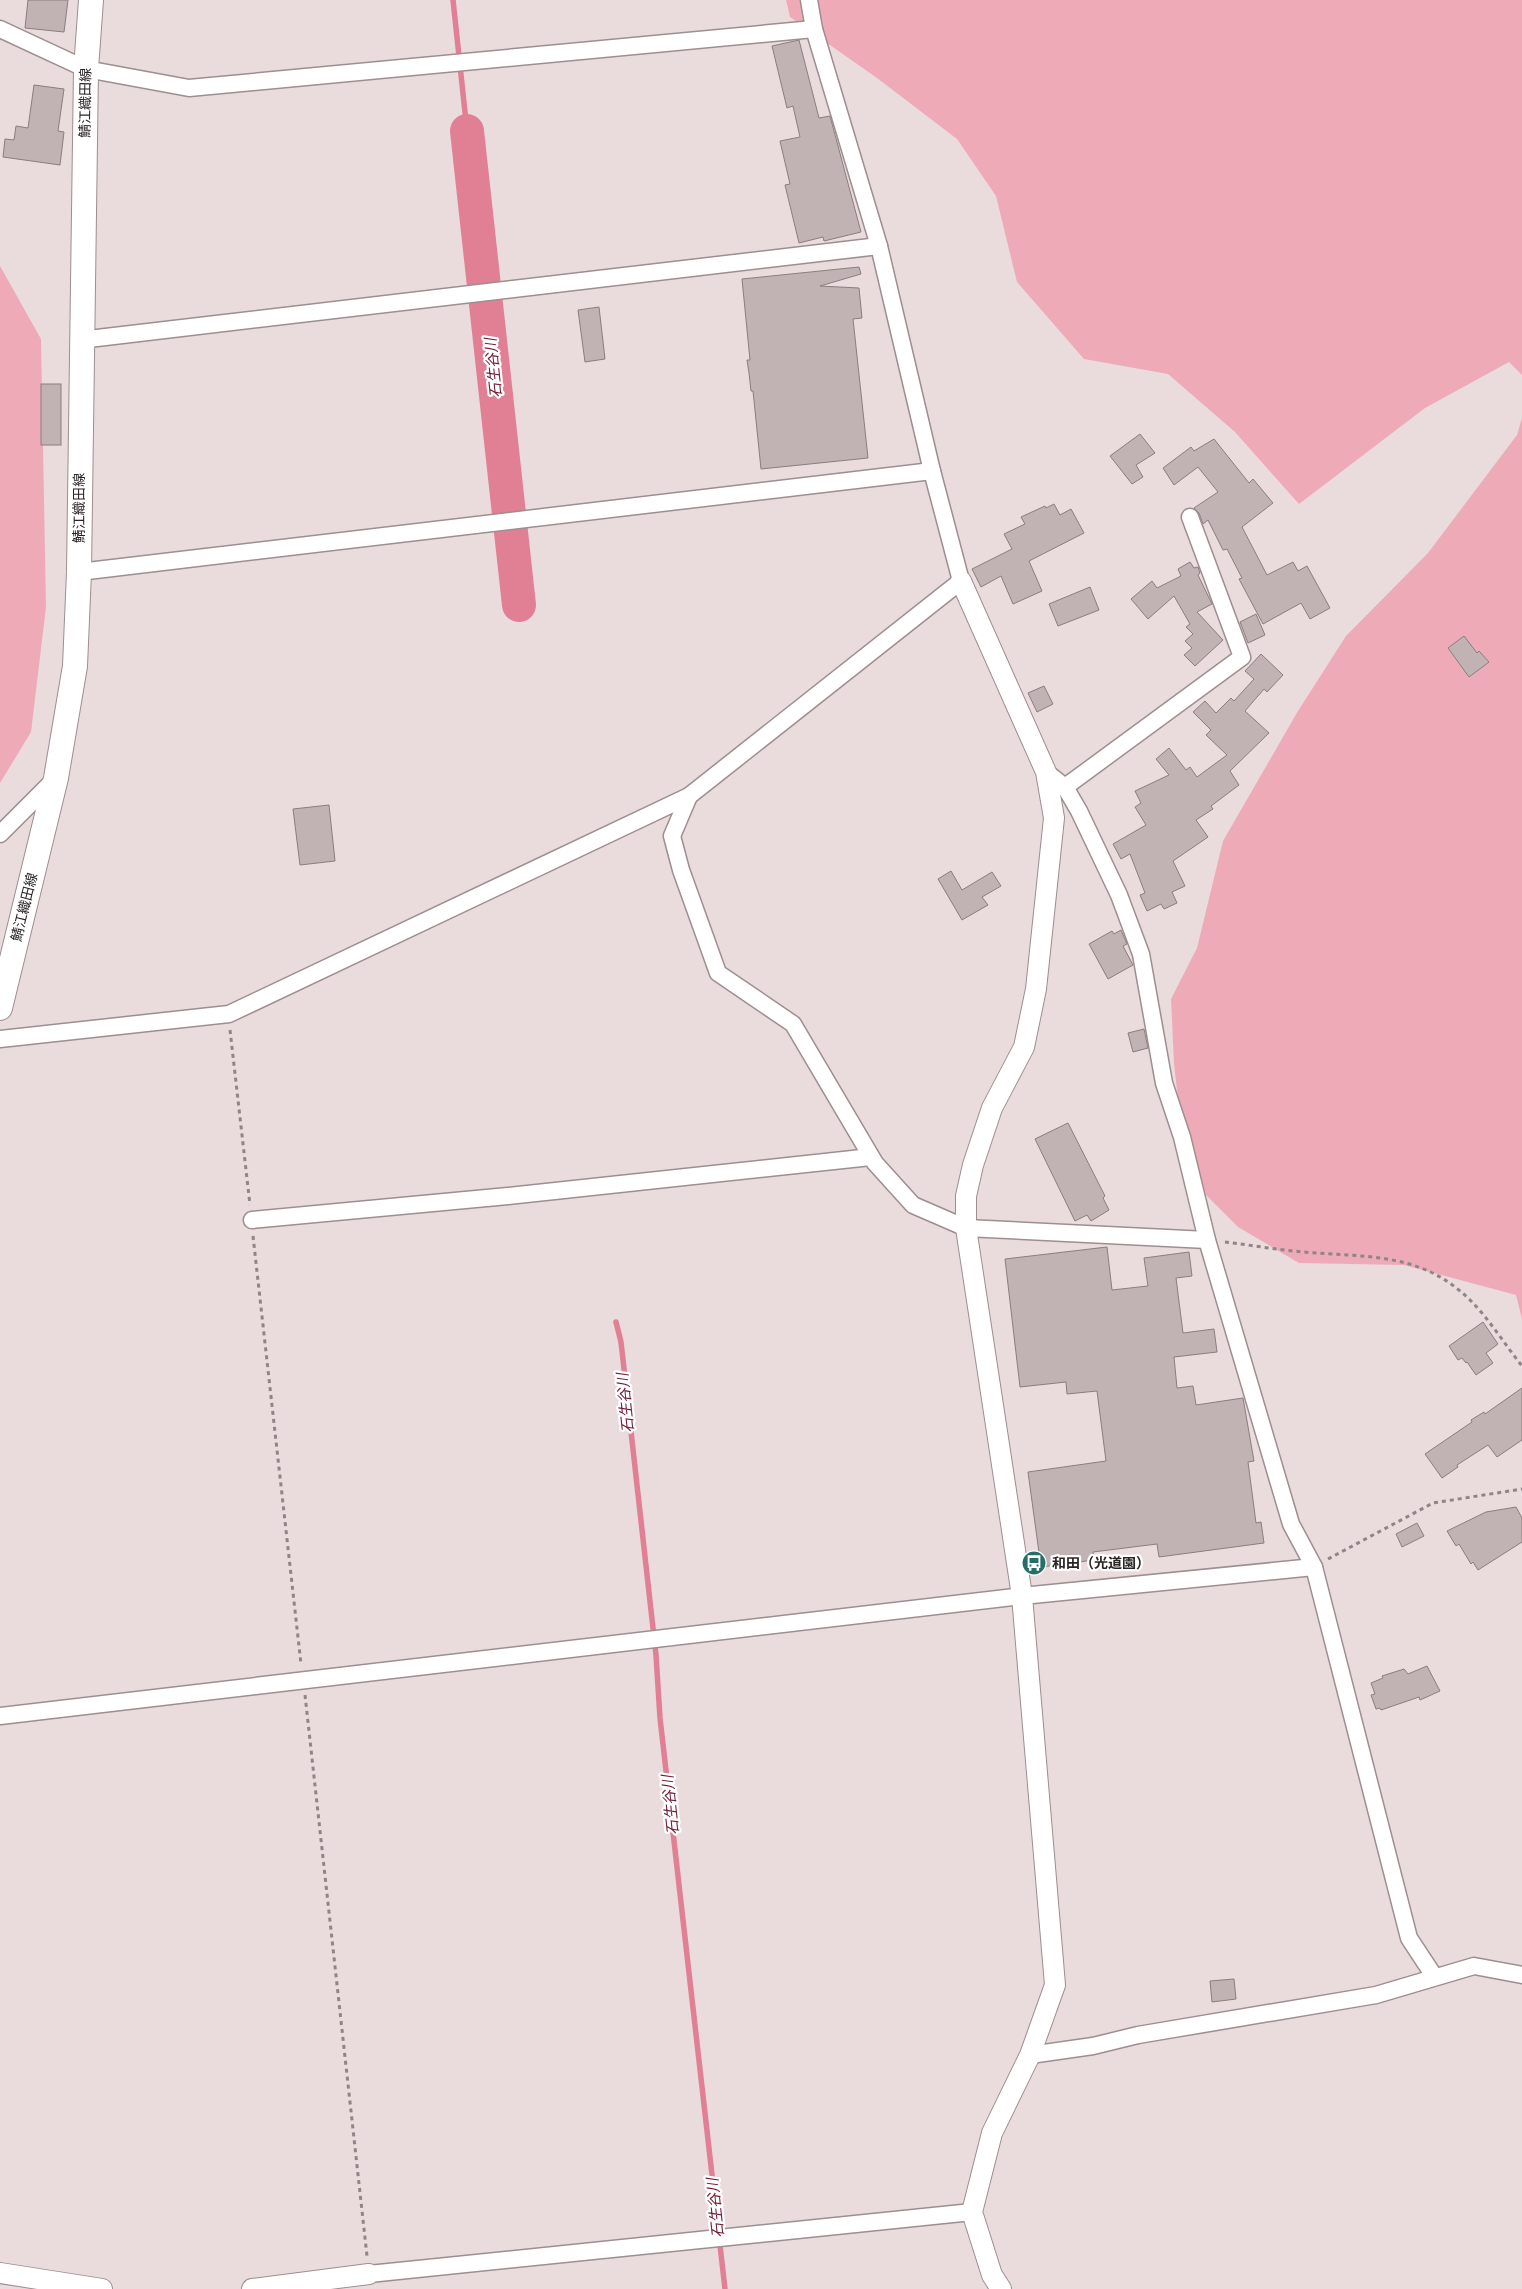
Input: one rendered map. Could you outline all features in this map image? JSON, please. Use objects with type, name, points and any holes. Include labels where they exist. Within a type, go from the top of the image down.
[{"type":"main road","name":"鯖江織田線","points":[[0,1008],[56,778],[75,666],[79,572],[80,340],[86,69],[91,0]]},
{"type":"street","points":[[809,0],[814,28],[879,246],[932,471],[961,580],[1046,772],[1054,818],[1036,989],[1024,1047],[992,1108],[973,1165],[966,1196],[966,1228],[1022,1596],[1055,1985],[1030,2055],[992,2133],[972,2212],[992,2275],[1001,2289]]},
{"type":"street","points":[[0,29],[86,69],[189,88],[814,28]]},
{"type":"street","points":[[80,340],[879,246]]},
{"type":"street","points":[[79,572],[932,471]]},
{"type":"street","points":[[1064,787],[1242,657],[1190,517]]},
{"type":"street","points":[[0,1039],[229,1014],[689,796],[961,580]]},
{"type":"street","points":[[1046,772],[1064,787],[1079,811],[1119,895],[1141,954],[1164,1083],[1182,1137],[1207,1240],[1291,1524],[1314,1567],[1409,1938],[1434,1976]]},
{"type":"street","points":[[0,834],[56,778]]},
{"type":"street","points":[[689,796],[672,836],[681,870],[718,973],[793,1024],[871,1157],[913,1205],[966,1228],[1207,1240]]},
{"type":"street","points":[[252,1220],[498,1197],[871,1157]]},
{"type":"street","points":[[0,1716],[1022,1596],[1314,1567]]},
{"type":"street","points":[[1030,2055],[1093,2046],[1138,2035],[1376,1995],[1434,1976],[1474,1966],[1522,1975]]},
{"type":"street","points":[[252,2289],[369,2274],[972,2212]]},
{"type":"street","points":[[0,2273],[102,2289]]},
{"type":"path","points":[[229,1014],[369,2274]]},
{"type":"path","points":[[1207,1240],[1304,1252],[1365,1255],[1407,1262],[1437,1275],[1471,1301],[1522,1366]]},
{"type":"path","points":[[1314,1567],[1433,1503],[1522,1489]]},
{"type":"shaded area","points":[[786,0],[1522,0],[1522,375],[1509,362],[1425,408],[1299,504],[1235,432],[1168,374],[1084,359],[1017,282],[996,196],[957,139],[877,78],[790,17]]},
{"type":"shaded area","points":[[0,266],[41,339],[46,607],[31,732],[0,783]]},
{"type":"shaded area","points":[[1522,418],[1522,1319],[1516,1295],[1404,1265],[1299,1263],[1238,1227],[1187,1176],[1174,1064],[1171,999],[1197,948],[1223,841],[1298,711],[1346,636],[1428,553],[1517,435]]},
{"type":"building","points":[[28,0],[68,0],[64,32],[25,28]]},
{"type":"building","points":[[799,40],[819,118],[830,116],[861,232],[824,241],[823,237],[799,243],[785,185],[790,184],[780,141],[800,137],[793,106],[787,108],[772,46]]},
{"type":"building","points":[[34,85],[64,89],[58,131],[64,132],[60,165],[3,157],[5,139],[14,140],[16,126],[28,128]]},
{"type":"building","points":[[859,267],[861,274],[820,286],[859,288],[862,318],[853,319],[868,458],[761,469],[753,391],[751,391],[747,360],[750,360],[742,279]]},
{"type":"building","points":[[599,307],[605,359],[585,362],[578,310]]},
{"type":"building","points":[[41,384],[61,384],[61,445],[41,445]]},
{"type":"building","points":[[1140,434],[1155,453],[1136,465],[1143,477],[1132,484],[1110,456]]},
{"type":"building","points":[[1214,439],[1249,483],[1253,479],[1273,503],[1242,527],[1267,575],[1293,562],[1298,571],[1307,566],[1330,608],[1310,619],[1301,603],[1263,624],[1239,579],[1242,578],[1227,549],[1223,550],[1208,520],[1203,524],[1199,513],[1194,508],[1218,492],[1198,467],[1174,485],[1163,468],[1191,447],[1194,451]]},
{"type":"building","points":[[1054,504],[1060,515],[1071,509],[1084,533],[1029,561],[1042,591],[1013,604],[1001,576],[981,587],[972,569],[1012,549],[1004,534],[1025,524],[1021,517]]},
{"type":"building","points":[[1190,562],[1194,568],[1198,567],[1200,573],[1198,575],[1212,604],[1197,612],[1223,640],[1195,666],[1184,655],[1192,648],[1185,641],[1193,634],[1186,627],[1190,624],[1174,596],[1148,619],[1131,599],[1152,581],[1157,588],[1181,576],[1178,569]]},
{"type":"building","points":[[1090,587],[1099,610],[1058,626],[1049,604]]},
{"type":"building","points":[[1256,614],[1265,635],[1248,643],[1240,622]]},
{"type":"building","points":[[1464,636],[1477,653],[1479,651],[1489,662],[1469,677],[1448,648]]},
{"type":"building","points":[[1261,654],[1283,675],[1267,692],[1264,689],[1245,711],[1269,733],[1230,771],[1239,785],[1211,806],[1213,809],[1196,820],[1208,837],[1173,861],[1185,886],[1172,892],[1177,903],[1164,909],[1161,904],[1147,911],[1140,895],[1145,893],[1130,854],[1121,859],[1113,844],[1146,825],[1135,807],[1141,803],[1135,791],[1169,775],[1156,759],[1169,748],[1186,770],[1190,767],[1197,777],[1227,755],[1206,735],[1211,730],[1193,712],[1205,701],[1216,713],[1231,698],[1234,701],[1254,679],[1245,671]]},
{"type":"building","points":[[1044,686],[1053,704],[1037,712],[1028,693]]},
{"type":"building","points":[[329,805],[335,861],[300,865],[293,809]]},
{"type":"building","points":[[951,871],[962,890],[992,872],[1001,886],[982,897],[988,905],[962,920],[938,879]]},
{"type":"building","points":[[1121,930],[1127,944],[1123,946],[1133,965],[1108,979],[1089,944],[1112,931],[1114,934]]},
{"type":"building","points":[[1144,1029],[1148,1048],[1133,1052],[1128,1033]]},
{"type":"building","points":[[1068,1123],[1105,1196],[1103,1198],[1109,1210],[1091,1221],[1087,1215],[1075,1221],[1035,1139]]},
{"type":"building","points":[[1107,1247],[1112,1290],[1148,1286],[1144,1258],[1189,1252],[1192,1276],[1176,1278],[1183,1333],[1214,1329],[1217,1352],[1174,1357],[1177,1388],[1193,1386],[1196,1405],[1243,1398],[1254,1461],[1248,1462],[1256,1523],[1261,1522],[1264,1543],[1159,1557],[1157,1544],[1093,1552],[1094,1560],[1041,1567],[1028,1472],[1106,1461],[1097,1391],[1067,1394],[1066,1382],[1020,1387],[1005,1259]]},
{"type":"building","points":[[1483,1322],[1498,1344],[1486,1353],[1493,1363],[1476,1375],[1467,1362],[1462,1358],[1458,1360],[1449,1346]]},
{"type":"building","points":[[1522,1388],[1522,1440],[1497,1457],[1488,1445],[1457,1465],[1458,1467],[1442,1478],[1425,1454],[1472,1422],[1471,1420],[1484,1412],[1485,1414]]},
{"type":"building","points":[[1516,1507],[1522,1518],[1522,1542],[1478,1570],[1473,1562],[1471,1564],[1459,1544],[1456,1546],[1447,1531],[1486,1512]]},
{"type":"building","points":[[1417,1523],[1424,1536],[1402,1547],[1396,1534]]},
{"type":"building","points":[[1427,1666],[1440,1691],[1420,1700],[1419,1697],[1381,1710],[1380,1708],[1376,1709],[1371,1695],[1375,1694],[1371,1683],[1383,1678],[1382,1676],[1404,1669],[1408,1674]]},
{"type":"building","points":[[1234,1979],[1236,1999],[1212,2002],[1210,1981]]},
{"type":"waterway","points":[[453,0],[467,131]]},
{"type":"waterway","name":"石生谷川","points":[[467,131],[519,605]]},
{"type":"waterway","name":"石生谷川","points":[[616,1322],[621,1342],[656,1655],[660,1718],[725,2289]]},
{"type":"place","name":"和田（光道園）","points":[[1034,1563]]}]
